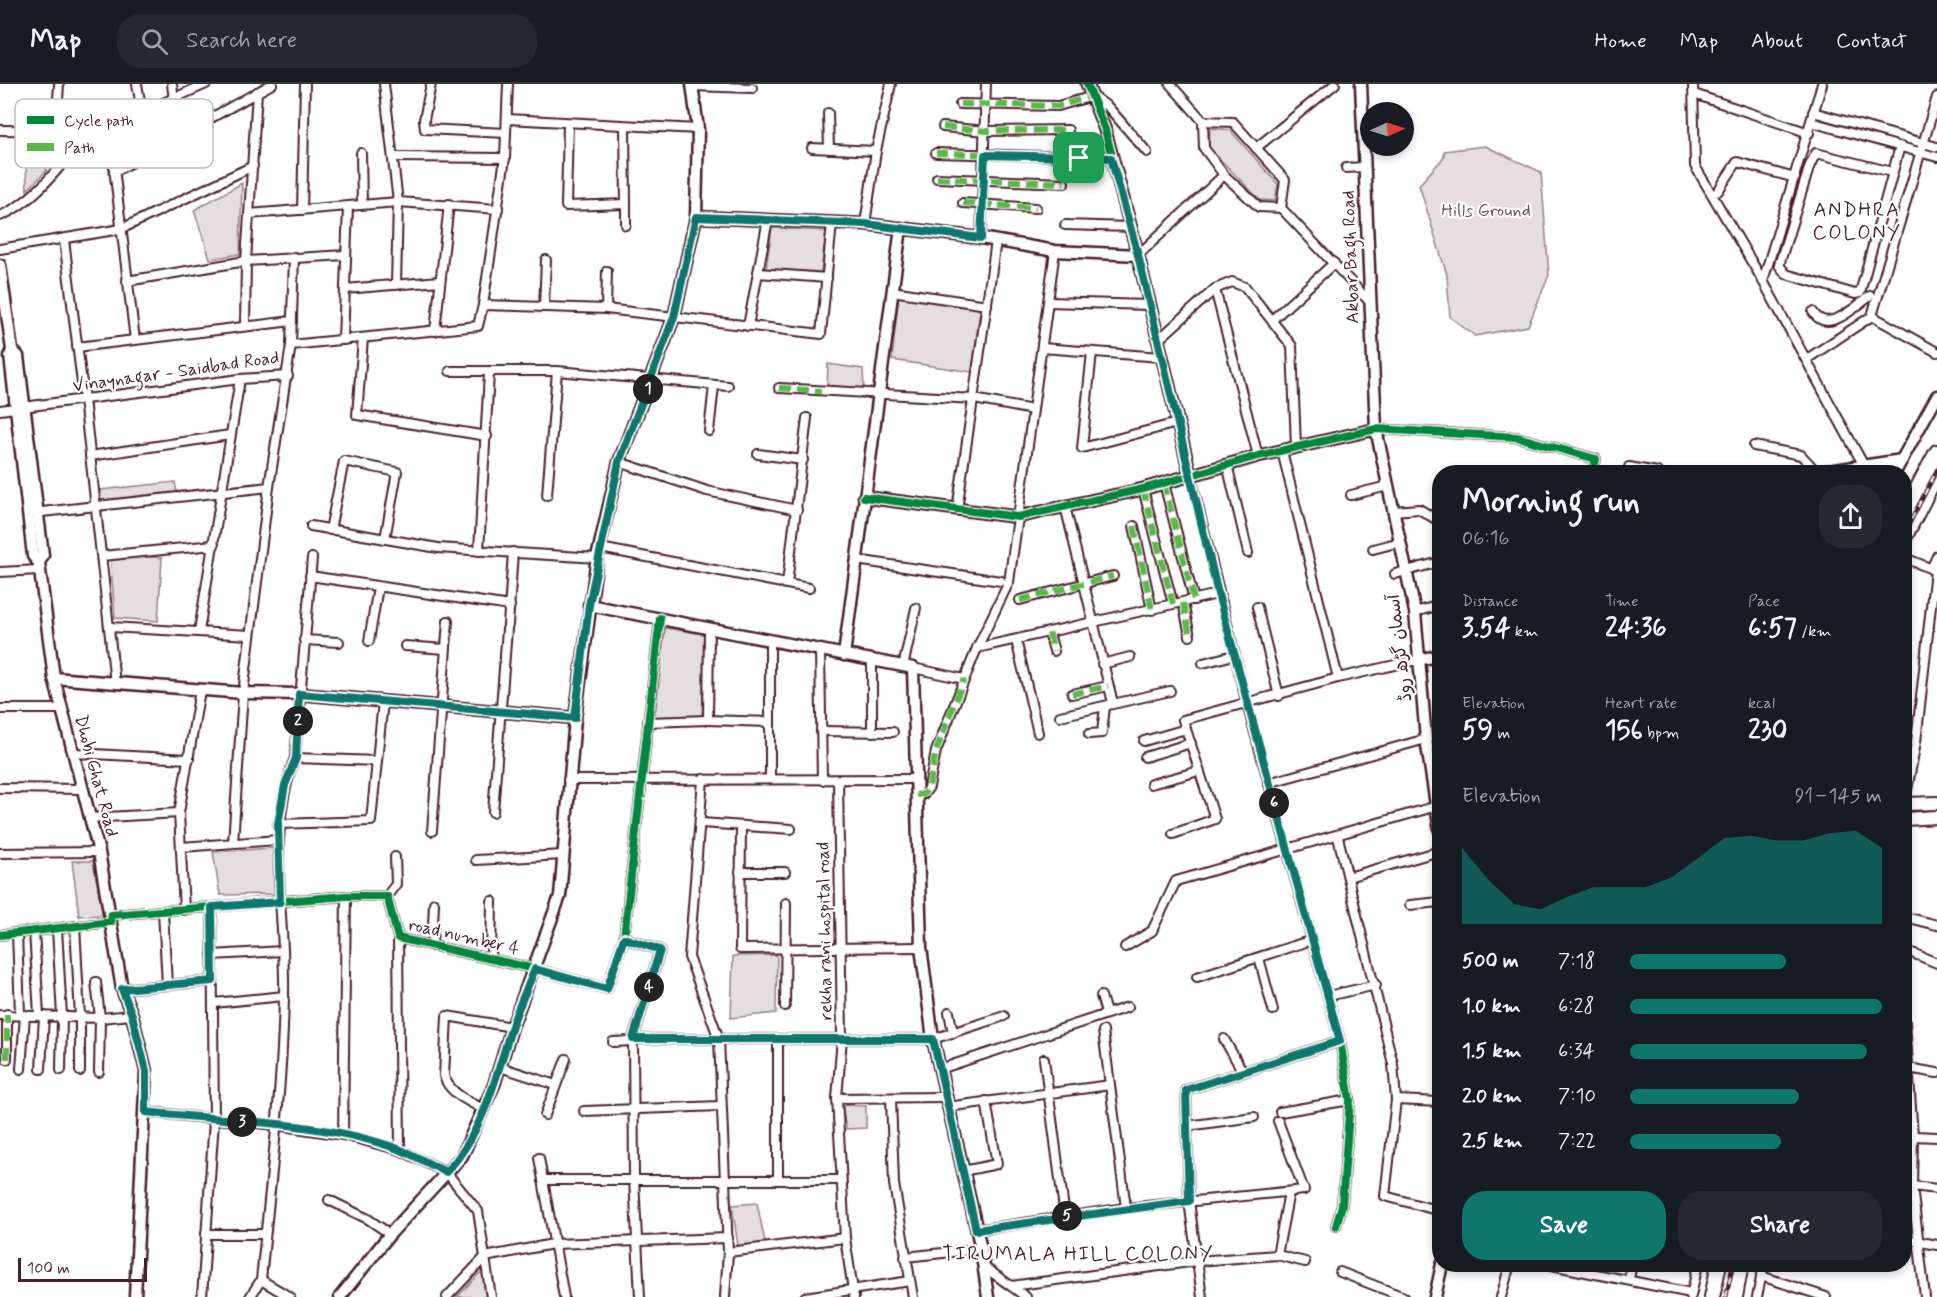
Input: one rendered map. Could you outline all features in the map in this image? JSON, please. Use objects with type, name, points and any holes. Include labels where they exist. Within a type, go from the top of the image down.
[{"type":"highway","points":[[1912,498],[1937,452]]},
{"type":"highway","points":[[1912,522],[1937,474]]},
{"type":"highway","points":[[1712,1297],[1717,1272]]},
{"type":"highway","points":[[1735,1297],[1740,1272]]},
{"type":"main road","points":[[1912,803],[1937,803]]},
{"type":"main road","points":[[1912,819],[1937,817]]},
{"type":"street","points":[[57,99],[58,84]]},
{"type":"street","points":[[137,84],[140,99]]},
{"type":"street","points":[[172,84],[174,99]]},
{"type":"street","points":[[176,99],[206,84]]},
{"type":"street","points":[[213,117],[272,84]]},
{"type":"street","points":[[302,210],[305,84]]},
{"type":"street","points":[[384,84],[395,157],[398,202],[396,285]]},
{"type":"street","points":[[430,84],[424,120],[425,129],[506,133]]},
{"type":"street","points":[[508,84],[505,158],[483,305],[606,309],[821,334],[832,223]]},
{"type":"street","points":[[865,224],[876,151],[891,84]]},
{"type":"street","points":[[981,238],[986,84]]},
{"type":"street","points":[[1087,84],[1094,96],[1138,255],[1218,594],[1286,850],[1340,1041],[1350,1100],[1342,1205],[1336,1226]]},
{"type":"street","points":[[1170,84],[1203,121],[1204,148],[1224,175],[1259,207],[1281,208],[1369,301]]},
{"type":"street","points":[[1256,148],[1335,84]]},
{"type":"street","name":"Akbar Bagh Road","points":[[1362,84],[1369,301],[1376,429]]},
{"type":"street","points":[[1693,84],[1695,166],[1763,280],[1863,464]]},
{"type":"street","points":[[1763,280],[1822,84]]},
{"type":"street","points":[[340,1297],[390,1234],[462,1156],[500,1067],[512,1027],[560,896],[568,780],[589,605],[598,553],[619,462],[674,317],[696,217],[698,129],[692,85],[752,88]]},
{"type":"street","points":[[245,326],[246,261],[257,92]]},
{"type":"street","points":[[1694,94],[1809,133]]},
{"type":"street","points":[[960,104],[1058,106],[1094,96]]},
{"type":"street","points":[[1094,96],[1108,107],[1147,152]]},
{"type":"street","points":[[1872,316],[1873,297],[1922,152],[1937,97]]},
{"type":"street","points":[[1813,112],[1937,147]]},
{"type":"street","points":[[828,113],[829,149]]},
{"type":"street","points":[[507,119],[625,127],[698,129]]},
{"type":"street","points":[[1203,121],[1233,122],[1285,180],[1281,208]]},
{"type":"street","points":[[1811,122],[1937,157]]},
{"type":"street","points":[[568,123],[566,206],[626,204]]},
{"type":"street","points":[[625,127],[626,225]]},
{"type":"street","points":[[943,127],[986,131],[1068,130]]},
{"type":"street","points":[[0,130],[15,130]]},
{"type":"street","points":[[1860,292],[1891,187],[1892,172],[1900,146]]},
{"type":"street","points":[[812,148],[876,151]]},
{"type":"street","points":[[361,153],[362,204]]},
{"type":"street","points":[[936,153],[1111,158]]},
{"type":"street","points":[[1873,297],[1786,274],[1779,265],[1810,165],[1816,153],[1892,172]]},
{"type":"street","points":[[395,157],[505,158]]},
{"type":"street","points":[[1719,191],[1737,162],[1795,178]]},
{"type":"street","points":[[0,249],[121,229],[253,166]]},
{"type":"street","points":[[1346,168],[1364,167]]},
{"type":"street","points":[[0,216],[13,211],[29,198],[56,168]]},
{"type":"street","points":[[114,168],[135,340]]},
{"type":"street","points":[[114,172],[121,168]]},
{"type":"street","points":[[696,217],[865,224],[981,238],[1055,251],[1138,255],[1224,175]]},
{"type":"street","points":[[938,178],[1064,183]]},
{"type":"street","points":[[249,214],[398,202],[498,209]]},
{"type":"street","points":[[963,203],[1036,208]]},
{"type":"street","points":[[435,331],[449,204]]},
{"type":"street","points":[[343,340],[348,207]]},
{"type":"street","points":[[748,327],[768,219]]},
{"type":"street","points":[[1065,225],[1130,227]]},
{"type":"street","points":[[844,655],[901,228]]},
{"type":"street","points":[[64,240],[115,683]]},
{"type":"street","points":[[957,510],[996,241]]},
{"type":"street","points":[[916,795],[924,794],[929,787],[936,751],[964,679],[1009,582],[1055,251]]},
{"type":"street","points":[[127,281],[246,261],[345,255]]},
{"type":"street","points":[[291,345],[294,257]]},
{"type":"street","points":[[544,307],[546,260]]},
{"type":"street","points":[[1272,320],[1334,263]]},
{"type":"street","name":"Dhobi Ghat Road","points":[[0,265],[12,350],[18,356],[21,407],[33,513],[43,555],[39,567],[54,678],[99,852],[122,989],[132,1015],[146,1071],[146,1112],[135,1297]]},
{"type":"street","points":[[606,309],[607,271]]},
{"type":"street","points":[[758,273],[827,278]]},
{"type":"street","points":[[345,289],[440,281]]},
{"type":"street","points":[[1157,341],[1215,289],[1232,282],[1239,284],[1292,346],[1296,447]]},
{"type":"street","points":[[1215,289],[1258,456]]},
{"type":"street","points":[[892,291],[987,305]]},
{"type":"street","points":[[1813,312],[1817,319],[1830,322],[1873,297]]},
{"type":"street","points":[[1049,302],[1148,304]]},
{"type":"street","name":"Vinaynagar - Saidbad Road","points":[[0,410],[240,379],[288,376],[291,345],[478,326],[483,305]]},
{"type":"street","points":[[1807,359],[1872,316]]},
{"type":"street","points":[[1872,316],[1937,352]]},
{"type":"street","points":[[77,347],[292,321]]},
{"type":"street","points":[[363,338],[357,415],[487,436]]},
{"type":"street","points":[[1042,348],[1161,357]]},
{"type":"street","points":[[1092,352],[1082,448],[1177,423]]},
{"type":"street","points":[[450,371],[489,373],[558,371],[728,386]]},
{"type":"street","points":[[547,495],[558,371]]},
{"type":"street","points":[[479,551],[489,373]]},
{"type":"street","points":[[233,843],[243,693],[269,487],[288,376]]},
{"type":"street","points":[[199,631],[240,379]]},
{"type":"street","points":[[710,431],[714,386]]},
{"type":"street","points":[[778,388],[974,399],[1033,410]]},
{"type":"street","points":[[1899,465],[1937,396]]},
{"type":"street","points":[[787,584],[807,418]]},
{"type":"street","points":[[864,497],[1018,517],[1143,489],[1258,456],[1376,429],[1517,437],[1596,459],[1595,465]]},
{"type":"street","name":"آسمان گڑھ روڈ","points":[[1376,429],[1400,542],[1401,572],[1415,612],[1421,659],[1426,739],[1432,776]]},
{"type":"street","points":[[90,456],[230,435]]},
{"type":"street","points":[[1754,446],[1801,455],[1812,465]]},
{"type":"street","points":[[1282,451],[1338,678]]},
{"type":"street","points":[[758,454],[803,460]]},
{"type":"street","points":[[1858,465],[1902,460]]},
{"type":"street","points":[[330,530],[344,461],[397,472],[385,539]]},
{"type":"street","points":[[619,462],[707,491],[797,510]]},
{"type":"street","points":[[1227,464],[1248,553]]},
{"type":"street","points":[[1164,483],[1194,600]]},
{"type":"street","points":[[1351,495],[1388,486]]},
{"type":"street","points":[[33,513],[269,487]]},
{"type":"street","points":[[1143,489],[1173,604]]},
{"type":"street","points":[[1065,506],[1108,686],[1109,705],[1102,733],[1089,735]]},
{"type":"street","points":[[1394,511],[1419,509],[1432,517]]},
{"type":"street","points":[[311,526],[385,539],[479,551],[598,553],[809,588]]},
{"type":"street","points":[[1134,526],[1152,610]]},
{"type":"street","points":[[1372,549],[1400,542]]},
{"type":"street","points":[[102,556],[214,545]]},
{"type":"street","points":[[493,812],[513,552]]},
{"type":"street","points":[[1912,764],[1937,556]]},
{"type":"street","points":[[250,1297],[261,1280],[276,1125],[284,996],[278,824],[285,785],[296,758],[299,694],[312,558]]},
{"type":"street","points":[[856,560],[1001,581]]},
{"type":"street","points":[[1912,561],[1934,570]]},
{"type":"street","points":[[1401,572],[1432,564]]},
{"type":"street","points":[[0,572],[39,567]]},
{"type":"street","points":[[310,576],[510,606]]},
{"type":"street","points":[[1020,600],[1113,576]]},
{"type":"street","points":[[369,641],[378,587]]},
{"type":"street","points":[[977,648],[1218,594]]},
{"type":"street","points":[[1183,603],[1190,636]]},
{"type":"street","points":[[589,605],[964,679]]},
{"type":"street","points":[[1257,606],[1279,696]]},
{"type":"street","points":[[1415,612],[1432,607]]},
{"type":"street","points":[[916,608],[908,667],[916,795],[921,947],[933,1039],[981,1249],[988,1297]]},
{"type":"street","name":"road number 4","points":[[398,938],[535,969],[607,989],[624,938],[660,618]]},
{"type":"street","points":[[432,831],[448,621]]},
{"type":"street","points":[[110,627],[250,635]]},
{"type":"street","points":[[708,720],[709,628]]},
{"type":"street","points":[[1049,633],[1054,651]]},
{"type":"street","points":[[304,640],[339,642]]},
{"type":"street","points":[[1016,640],[1038,732]]},
{"type":"street","points":[[770,641],[770,780]]},
{"type":"street","points":[[405,646],[445,649]]},
{"type":"street","points":[[820,650],[822,780]]},
{"type":"street","points":[[1203,663],[1234,654]]},
{"type":"street","points":[[1102,664],[1130,657]]},
{"type":"street","points":[[1173,834],[1215,819],[1183,720],[1279,696],[1338,678],[1432,657]]},
{"type":"street","points":[[872,660],[872,732]]},
{"type":"street","points":[[54,678],[243,693],[299,694],[575,718]]},
{"type":"street","points":[[1072,694],[1108,686]]},
{"type":"street","points":[[184,910],[179,813],[200,690]]},
{"type":"street","points":[[1060,716],[1170,691]]},
{"type":"street","points":[[278,824],[371,821],[382,701]]},
{"type":"street","points":[[0,709],[62,709]]},
{"type":"street","points":[[648,722],[708,720],[770,722]]},
{"type":"street","points":[[1144,741],[1186,729]]},
{"type":"street","points":[[821,731],[893,732]]},
{"type":"street","points":[[1268,783],[1426,739]]},
{"type":"street","points":[[1145,757],[1191,743]]},
{"type":"street","points":[[74,753],[189,759]]},
{"type":"street","points":[[296,758],[377,761]]},
{"type":"street","points":[[1151,784],[1199,771]]},
{"type":"street","points":[[703,779],[689,957],[719,1040],[728,1238],[725,1297]]},
{"type":"street","points":[[568,780],[915,779]]},
{"type":"street","name":"rekha rani hospital road","points":[[838,780],[842,1038],[837,1098],[845,1238],[853,1293]]},
{"type":"street","points":[[0,788],[83,789]]},
{"type":"street","points":[[1125,947],[1152,932],[1176,881],[1338,837],[1432,808]]},
{"type":"street","points":[[89,818],[179,813]]},
{"type":"street","points":[[701,823],[741,828],[791,829]]},
{"type":"street","points":[[741,828],[740,949],[841,946],[921,947]]},
{"type":"street","points":[[1338,837],[1394,1064],[1396,1100],[1385,1196],[1432,1209]]},
{"type":"street","points":[[181,847],[278,840]]},
{"type":"street","points":[[0,853],[99,852]]},
{"type":"street","points":[[1348,877],[1432,853]]},
{"type":"street","points":[[476,860],[563,855]]},
{"type":"street","points":[[0,935],[75,927],[163,911],[346,896],[387,896],[396,884],[395,857]]},
{"type":"street","points":[[740,872],[785,872]]},
{"type":"street","points":[[343,1135],[346,896]]},
{"type":"street","name":"road number 4","points":[[387,896],[398,938],[400,1150]]},
{"type":"street","points":[[491,959],[492,901]]},
{"type":"street","points":[[432,946],[434,903]]},
{"type":"street","points":[[785,1006],[786,903]]},
{"type":"street","points":[[1410,905],[1432,903]]},
{"type":"street","points":[[202,1297],[214,1120],[212,907]]},
{"type":"street","points":[[163,911],[167,985]]},
{"type":"street","points":[[1912,919],[1937,925]]},
{"type":"street","points":[[75,927],[80,1017],[80,1071]]},
{"type":"street","points":[[57,928],[62,1016],[61,1070]]},
{"type":"street","points":[[34,931],[41,1015],[41,1069]]},
{"type":"street","points":[[17,933],[23,1014],[21,1069]]},
{"type":"street","points":[[624,938],[660,950],[633,1040],[635,1242],[640,1297]]},
{"type":"street","points":[[1197,976],[1312,940]]},
{"type":"street","points":[[212,956],[283,951]]},
{"type":"street","points":[[1912,953],[1937,963]]},
{"type":"street","points":[[1259,958],[1273,1010]]},
{"type":"street","points":[[122,989],[213,981]]},
{"type":"street","points":[[96,982],[100,1018],[99,1072]]},
{"type":"street","points":[[1328,996],[1376,985]]},
{"type":"street","points":[[214,1003],[284,996]]},
{"type":"street","points":[[1101,996],[1106,1013]]},
{"type":"street","points":[[940,1069],[1128,1007]]},
{"type":"street","points":[[948,1012],[953,1033]]},
{"type":"street","points":[[7,1059],[4,1014],[100,1018],[132,1015]]},
{"type":"street","points":[[483,1109],[454,1092],[446,1083],[444,1076],[447,1016],[512,1027]]},
{"type":"street","points":[[613,1042],[842,1038],[933,1039],[1005,1016]]},
{"type":"street","points":[[1103,1031],[1126,1208]]},
{"type":"street","points":[[1224,1039],[1244,1072]]},
{"type":"street","points":[[777,1040],[778,1180]]},
{"type":"street","points":[[1202,1297],[1189,1201],[1186,1090],[1340,1041]]},
{"type":"street","points":[[545,1115],[566,1059]]},
{"type":"street","points":[[1044,1059],[1065,1217]]},
{"type":"street","points":[[500,1067],[556,1085]]},
{"type":"street","points":[[1912,1069],[1937,1073]]},
{"type":"street","points":[[837,1098],[891,1098],[946,1102],[986,1101],[1110,1086]]},
{"type":"street","points":[[891,1098],[894,1184],[913,1297]]},
{"type":"street","points":[[976,1230],[1126,1208],[1304,1190],[1279,1117],[1350,1100]]},
{"type":"street","points":[[1396,1100],[1432,1102]]},
{"type":"street","points":[[963,1171],[997,1164],[986,1101]]},
{"type":"street","points":[[584,1111],[721,1106]]},
{"type":"street","points":[[146,1112],[276,1125],[343,1135],[400,1150],[446,1172],[478,1211],[491,1297]]},
{"type":"street","points":[[1187,1126],[1254,1117]]},
{"type":"street","points":[[1912,1122],[1912,1186],[1925,1297]]},
{"type":"street","points":[[1913,1136],[1937,1137]]},
{"type":"street","points":[[539,1158],[564,1297]]},
{"type":"street","points":[[543,1180],[724,1178],[841,1180]]},
{"type":"street","points":[[1912,1186],[1937,1189]]},
{"type":"street","points":[[1276,1255],[1289,1192]]},
{"type":"street","points":[[329,1200],[368,1219],[390,1234]]},
{"type":"street","points":[[206,1234],[265,1234]]},
{"type":"street","points":[[447,1297],[485,1257],[554,1244],[728,1238]]},
{"type":"street","points":[[728,1252],[845,1238]]},
{"type":"street","points":[[1912,1240],[1937,1245]]},
{"type":"street","points":[[905,1257],[981,1249]]},
{"type":"street","points":[[1011,1286],[1197,1261],[1276,1255],[1305,1262]]},
{"type":"street","points":[[984,1267],[1026,1297]]},
{"type":"street","points":[[1340,1272],[1385,1294],[1404,1297]]},
{"type":"street","points":[[1435,1297],[1440,1272]]},
{"type":"street","points":[[1501,1297],[1508,1272]]},
{"type":"street","points":[[1596,1272],[1691,1295],[1696,1272]]},
{"type":"street","points":[[1629,1279],[1630,1272]]},
{"type":"street","points":[[1757,1297],[1762,1272]]},
{"type":"street","points":[[1761,1276],[1826,1297]]},
{"type":"street","points":[[261,1280],[290,1297]]},
{"type":"street","points":[[805,1297],[853,1293],[910,1281]]},
{"type":"green space","points":[[1210,128],[1230,130],[1278,184],[1275,201],[1260,200],[1209,148]]},
{"type":"green space","name":"Hills Ground","points":[[1485,146],[1541,172],[1549,275],[1528,326],[1475,336],[1450,317],[1447,275],[1419,185],[1444,157],[1444,151]]},
{"type":"green space","points":[[26,168],[47,168],[47,170],[27,190]]},
{"type":"green space","points":[[242,183],[240,254],[210,259],[194,210]]},
{"type":"green space","points":[[772,228],[826,231],[821,272],[766,269]]},
{"type":"green space","points":[[899,293],[981,303],[972,372],[892,360]]},
{"type":"green space","points":[[828,364],[863,369],[864,391],[827,388]]},
{"type":"green space","points":[[175,482],[177,493],[101,501],[100,490]]},
{"type":"green space","points":[[110,553],[162,558],[158,621],[115,618]]},
{"type":"green space","points":[[665,628],[705,634],[702,722],[654,723]]},
{"type":"green space","points":[[274,848],[277,894],[220,895],[213,852]]},
{"type":"green space","points":[[72,861],[93,861],[103,915],[79,916]]},
{"type":"green space","points":[[777,955],[776,1013],[731,1018],[733,956]]},
{"type":"green space","points":[[842,1105],[866,1106],[866,1128],[846,1129]]},
{"type":"green space","points":[[757,1203],[765,1242],[738,1246],[732,1205]]},
{"type":"green space","points":[[483,1270],[486,1297],[457,1297]]},
{"type":"railway","points":[[1912,518],[1937,470]]},
{"type":"railway","points":[[1726,1297],[1731,1272]]},
{"type":"marked path","points":[[960,104],[1058,106],[1093,96]]},
{"type":"marked path","points":[[943,127],[986,131],[1068,130]]},
{"type":"marked path","points":[[936,153],[1111,158]]},
{"type":"marked path","points":[[937,178],[1064,183]]},
{"type":"marked path","points":[[963,203],[1036,208]]},
{"type":"marked path","points":[[779,388],[821,391]]},
{"type":"marked path","points":[[1164,483],[1194,600]]},
{"type":"marked path","points":[[1143,489],[1173,604]]},
{"type":"marked path","points":[[1134,526],[1152,610]]},
{"type":"marked path","points":[[1020,600],[1113,576]]},
{"type":"marked path","points":[[1183,603],[1190,636]]},
{"type":"marked path","points":[[1049,633],[1054,651]]},
{"type":"marked path","points":[[916,795],[924,794],[929,787],[936,751],[964,679]]},
{"type":"marked path","points":[[1072,694],[1108,686]]},
{"type":"marked path","points":[[7,1014],[7,1059]]},
{"type":"cycle path","points":[[1087,84],[1105,130],[1138,255],[1218,594],[1340,1041],[1350,1100],[1342,1205],[1336,1226]]},
{"type":"cycle path","points":[[864,497],[1018,517],[1143,489],[1258,456],[1376,429],[1517,437],[1596,459],[1595,465]]},
{"type":"cycle path","points":[[111,915],[346,896],[387,896],[398,938],[535,969],[607,989],[624,938],[660,618]]},
{"type":"cycle path","points":[[0,935],[111,922]]},
{"type":"district","name":"ANDHRA COLONY","points":[[1857,222]]},
{"type":"district","name":"TIRUMALA HILL COLONY","points":[[1078,1254]]},
{"type":"route","points":[[985,155],[1079,158],[1111,158],[1138,255],[1218,594],[1286,850],[1340,1041],[1186,1090],[1189,1201],[976,1230],[933,1039],[633,1039],[660,950],[624,938],[607,989],[535,969],[512,1027],[494,1085],[462,1156],[446,1172],[400,1150],[343,1135],[276,1125],[146,1112],[146,1071],[132,1015],[122,989],[213,981],[212,907],[280,902],[278,824],[285,785],[296,758],[299,694],[575,718],[597,558],[619,462],[674,317],[696,217],[865,224],[981,238],[985,155]]}]
